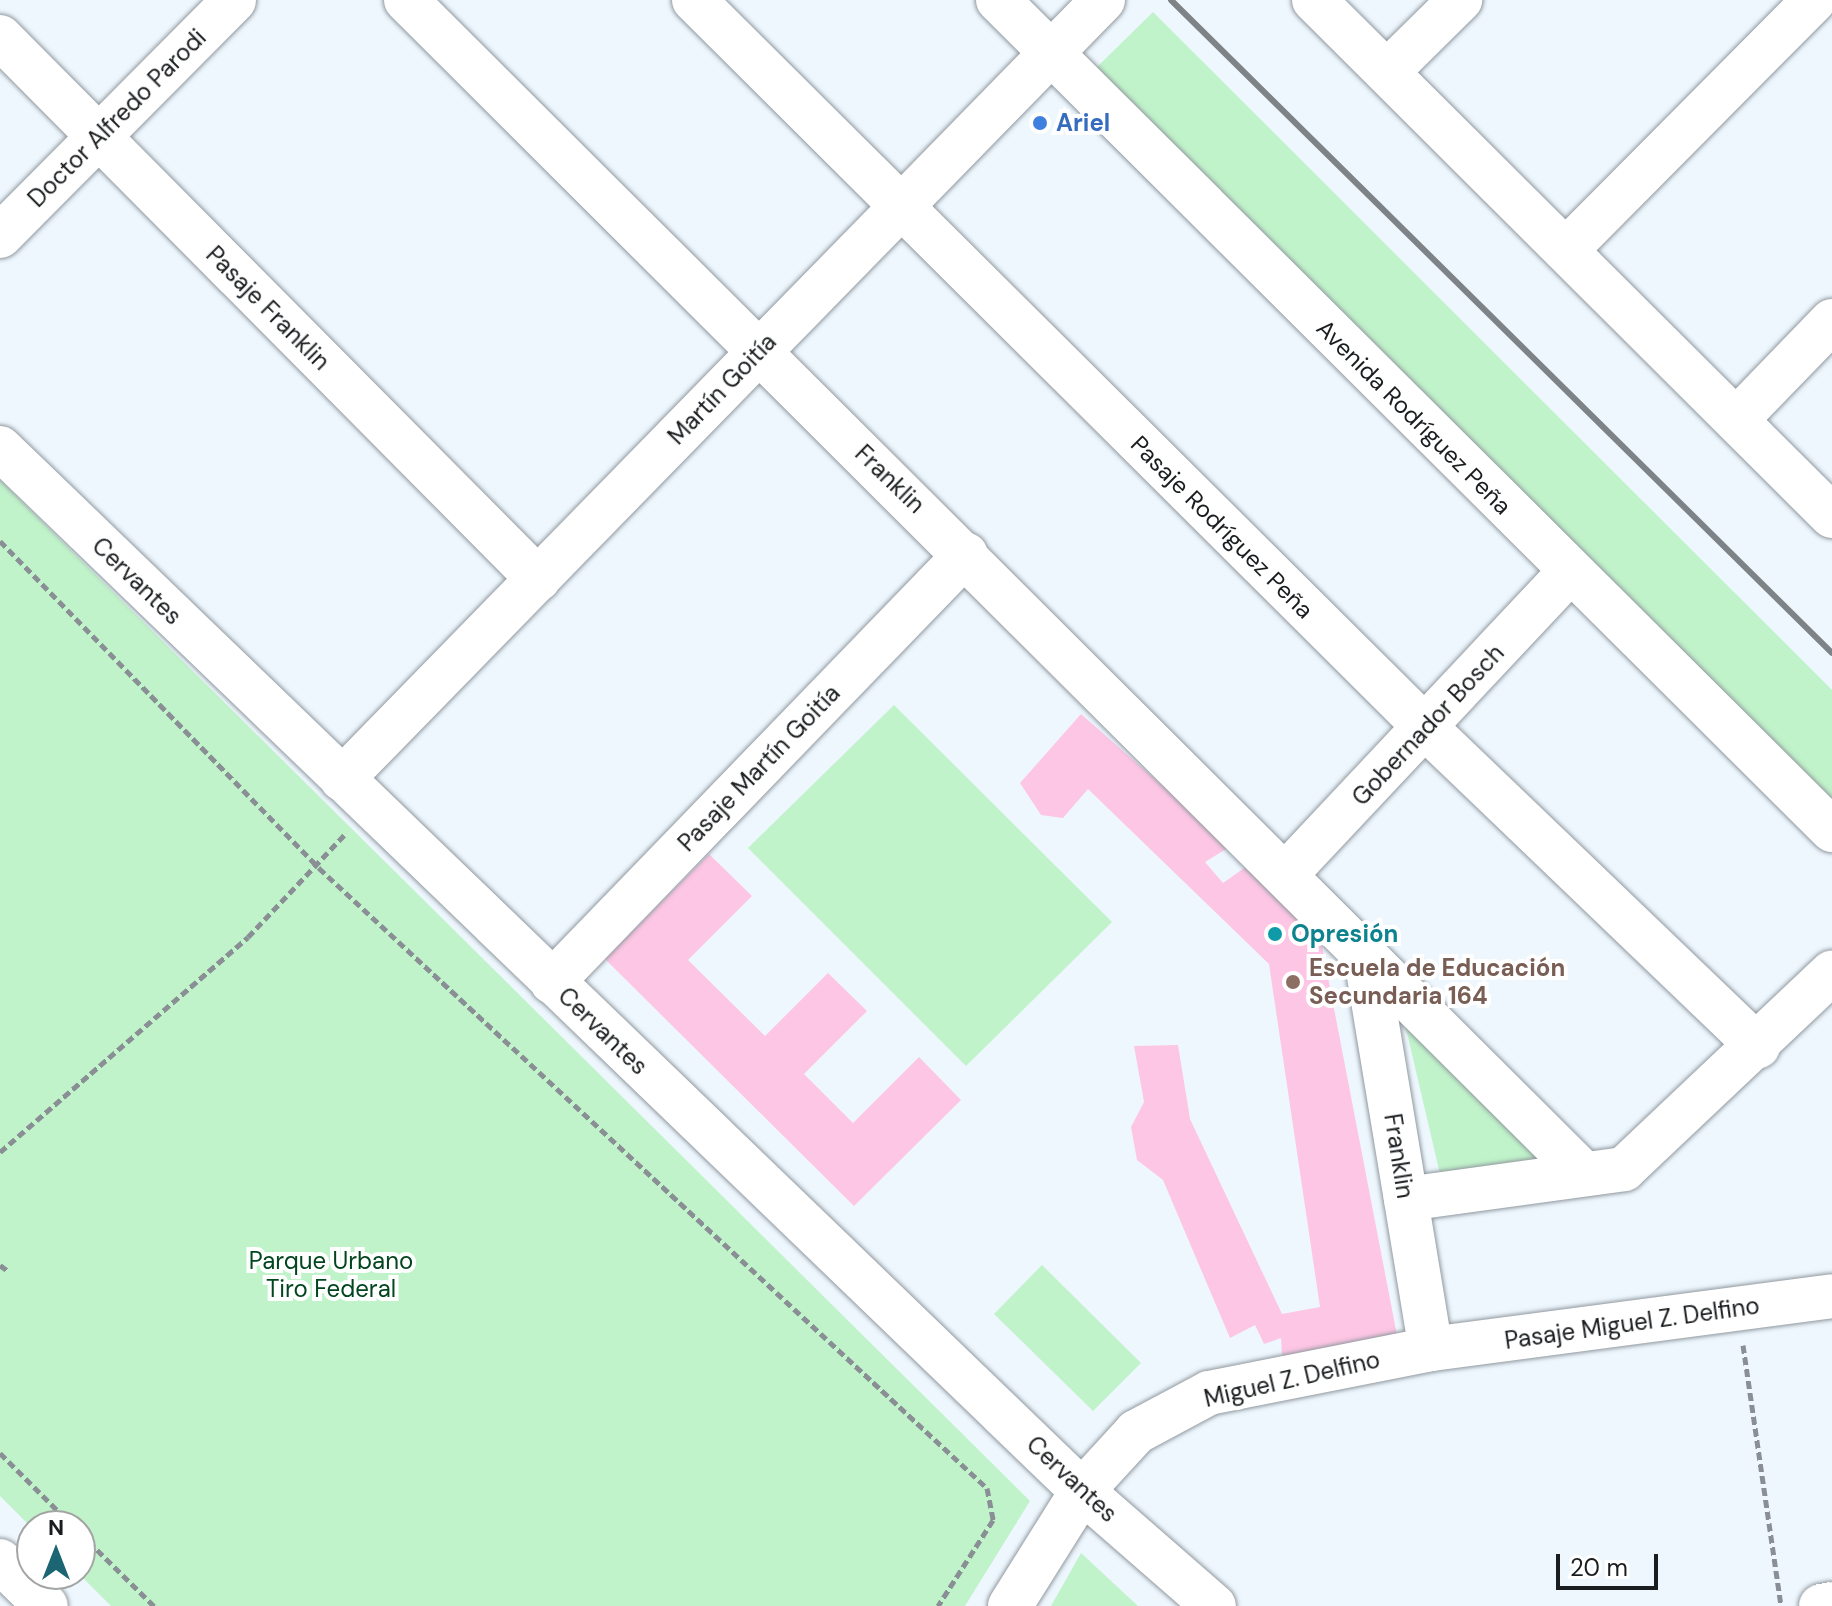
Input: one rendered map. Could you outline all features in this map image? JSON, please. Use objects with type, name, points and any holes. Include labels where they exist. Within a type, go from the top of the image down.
[{"type":"street","name":"Doctor Alfredo Parodi","points":[[0,236],[234,0]]},
{"type":"street","name":"Franklin","points":[[406,0],[966,554],[1285,875],[1367,964],[1584,1174]]},
{"type":"street","name":"Pasaje Rodríguez Peña","points":[[694,0],[899,210],[1426,728],[1758,1046]]},
{"type":"street","name":"Avenida Rodríguez Peña","points":[[998,0],[1569,573],[1832,830]]},
{"type":"street","name":"Martín Goitía","points":[[355,792],[538,579],[1103,0]]},
{"type":"street","points":[[1314,0],[1832,516]]},
{"type":"street","points":[[1387,72],[1460,0]]},
{"type":"street","points":[[1566,250],[1814,0]]},
{"type":"street","name":"Pasaje Franklin","points":[[0,37],[538,579]]},
{"type":"street","points":[[1736,420],[1832,321]]},
{"type":"street","name":"Cervantes","points":[[0,448],[1082,1491],[1214,1606]]},
{"type":"street","name":"Pasaje Martín Goitía","points":[[552,982],[966,554]]},
{"type":"street","name":"Gobernador Bosch","points":[[1285,875],[1569,573]]},
{"type":"street","name":"Franklin","points":[[1367,964],[1431,1349]]},
{"type":"street","points":[[1406,1199],[1624,1169],[1758,1046],[1832,972]]},
{"type":"street","name":"Pasaje Miguel Z. Delfino","points":[[1431,1349],[1832,1296]]},
{"type":"street","name":"Miguel Z. Delfino","points":[[1010,1606],[1082,1491],[1136,1432],[1209,1393],[1431,1349]]},
{"type":"street","points":[[0,1561],[46,1606]]},
{"type":"street","points":[[1821,1606],[1832,1604]]},
{"type":"path","points":[[0,541],[319,868],[987,1488],[993,1520],[938,1606]]},
{"type":"path","points":[[0,1152],[319,868],[355,792]]},
{"type":"path","points":[[0,1265],[8,1271]]},
{"type":"path","points":[[1738,1309],[1781,1606]]},
{"type":"path","points":[[0,1453],[57,1510]]},
{"type":"path","points":[[96,1549],[154,1606]]},
{"type":"green space","points":[[1153,12],[1832,690],[1832,806],[1094,70]]},
{"type":"green space","name":"Parque Urbano Tiro Federal","points":[[0,480],[1030,1501],[965,1606],[111,1606],[95,1590],[96,1510],[16,1512],[0,1496]]},
{"type":"green space","points":[[894,705],[1112,922],[966,1066],[748,848]]},
{"type":"green space","points":[[1404,1020],[1551,1160],[1440,1174]]},
{"type":"green space","points":[[1042,1265],[1141,1363],[1093,1411],[994,1314]]},
{"type":"green space","points":[[1081,1553],[1138,1606],[1051,1606]]},
{"type":"building","points":[[1081,714],[1231,846],[1205,862],[1223,883],[1247,866],[1322,946],[1400,1351],[1283,1372],[1281,1338],[1264,1344],[1255,1325],[1230,1338],[1163,1180],[1137,1160],[1131,1127],[1144,1102],[1134,1046],[1178,1045],[1190,1119],[1282,1314],[1320,1307],[1269,964],[1088,789],[1063,818],[1041,815],[1020,783]]},
{"type":"building","points":[[709,854],[752,896],[688,960],[765,1036],[828,973],[867,1011],[804,1074],[853,1123],[919,1057],[961,1100],[854,1206],[605,959]]},
{"type":"railway","points":[[1171,0],[1832,653]]},
{"type":"place","name":"Ariel","points":[[1040,123]]},
{"type":"place","name":"Opresión","points":[[1275,934]]},
{"type":"place","name":"Escuela de Educación Secundaria 164","points":[[1293,982]]}]
